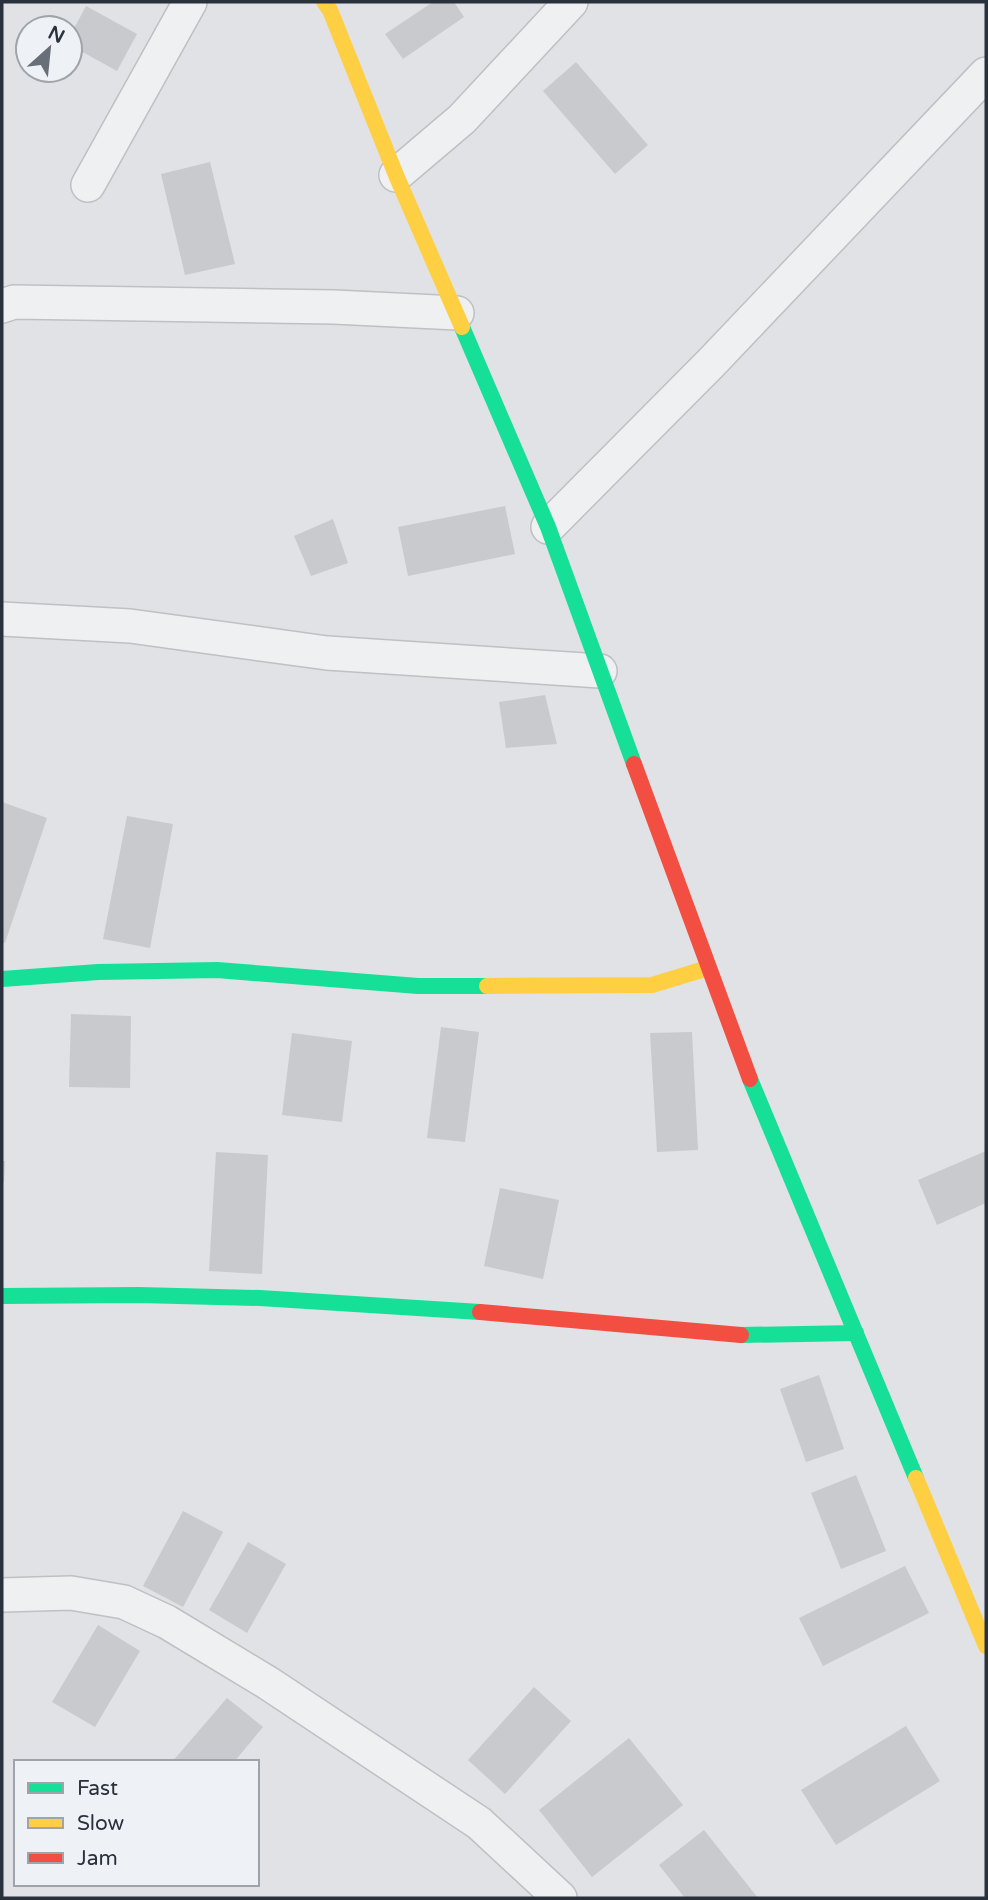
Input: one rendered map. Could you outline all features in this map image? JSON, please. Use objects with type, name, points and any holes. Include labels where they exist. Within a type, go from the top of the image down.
[{"type":"street","points":[[88,185],[190,2]]},
{"type":"street","points":[[324,2],[330,10],[396,175],[548,527],[736,1045],[986,1646]]},
{"type":"street","points":[[396,175],[461,119],[571,2]]},
{"type":"street","points":[[548,527],[711,363],[986,74]]},
{"type":"street","points":[[2,306],[14,302],[307,306],[457,313]]},
{"type":"street","points":[[2,619],[131,626],[327,653],[600,671]]},
{"type":"street","points":[[2,979],[98,972],[217,970],[418,986],[652,985],[708,968]]},
{"type":"street","points":[[2,1296],[260,1298],[504,1313],[747,1336],[856,1333]]},
{"type":"street","points":[[2,1595],[71,1593],[124,1602],[167,1622],[268,1683],[479,1823],[560,1898]]},
{"type":"building","points":[[433,2],[454,2],[464,17],[403,59],[385,34]]},
{"type":"building","points":[[86,6],[137,34],[117,71],[84,53],[84,14],[82,14]]},
{"type":"building","points":[[576,62],[648,145],[615,174],[543,91]]},
{"type":"building","points":[[210,162],[235,264],[185,275],[161,174]]},
{"type":"building","points":[[505,506],[515,554],[408,576],[398,527]]},
{"type":"building","points":[[333,519],[348,563],[311,576],[294,536]]},
{"type":"building","points":[[545,695],[557,744],[506,748],[499,702]]},
{"type":"building","points":[[2,802],[47,818],[5,943],[2,942]]},
{"type":"building","points":[[127,816],[173,824],[150,948],[103,939]]},
{"type":"building","points":[[71,1014],[131,1016],[130,1088],[69,1087]]},
{"type":"building","points":[[441,1027],[479,1032],[465,1142],[427,1138]]},
{"type":"building","points":[[692,1032],[698,1150],[657,1152],[650,1033]]},
{"type":"building","points":[[292,1033],[352,1041],[342,1122],[282,1115]]},
{"type":"building","points":[[986,1151],[986,1203],[937,1225],[918,1180]]},
{"type":"building","points":[[216,1152],[268,1155],[262,1274],[209,1271]]},
{"type":"building","points":[[2,1161],[5,1161],[4,1182],[2,1182]]},
{"type":"building","points":[[500,1188],[559,1200],[543,1279],[484,1266]]},
{"type":"building","points":[[819,1375],[844,1449],[806,1462],[780,1389]]},
{"type":"building","points":[[856,1475],[886,1551],[841,1569],[811,1493]]},
{"type":"building","points":[[183,1511],[223,1532],[183,1607],[143,1586]]},
{"type":"building","points":[[248,1542],[286,1564],[247,1633],[209,1610]]},
{"type":"building","points":[[905,1566],[929,1613],[823,1666],[799,1618]]},
{"type":"building","points":[[98,1625],[140,1651],[95,1727],[52,1702]]},
{"type":"building","points":[[534,1687],[571,1721],[505,1794],[468,1760]]},
{"type":"building","points":[[227,1698],[263,1727],[236,1760],[174,1760]]},
{"type":"building","points":[[906,1726],[940,1781],[836,1845],[801,1790]]},
{"type":"building","points":[[629,1738],[683,1805],[592,1877],[539,1810]]},
{"type":"building","points":[[704,1830],[758,1898],[685,1898],[659,1865]]},
{"type":"traffic: fast","points":[[462,327],[548,527],[634,764]]},
{"type":"traffic: fast","points":[[2,979],[98,972],[217,970],[418,986],[487,986]]},
{"type":"traffic: fast","points":[[750,1079],[916,1478]]},
{"type":"traffic: fast","points":[[2,1296],[260,1298],[480,1312]]},
{"type":"traffic: fast","points":[[741,1335],[856,1333]]},
{"type":"traffic: slow","points":[[324,2],[330,10],[396,175],[462,327]]},
{"type":"traffic: slow","points":[[487,986],[652,985],[708,968]]},
{"type":"traffic: slow","points":[[916,1478],[986,1646]]},
{"type":"traffic: jam","points":[[634,764],[750,1079]]},
{"type":"traffic: jam","points":[[480,1312],[741,1335]]}]
